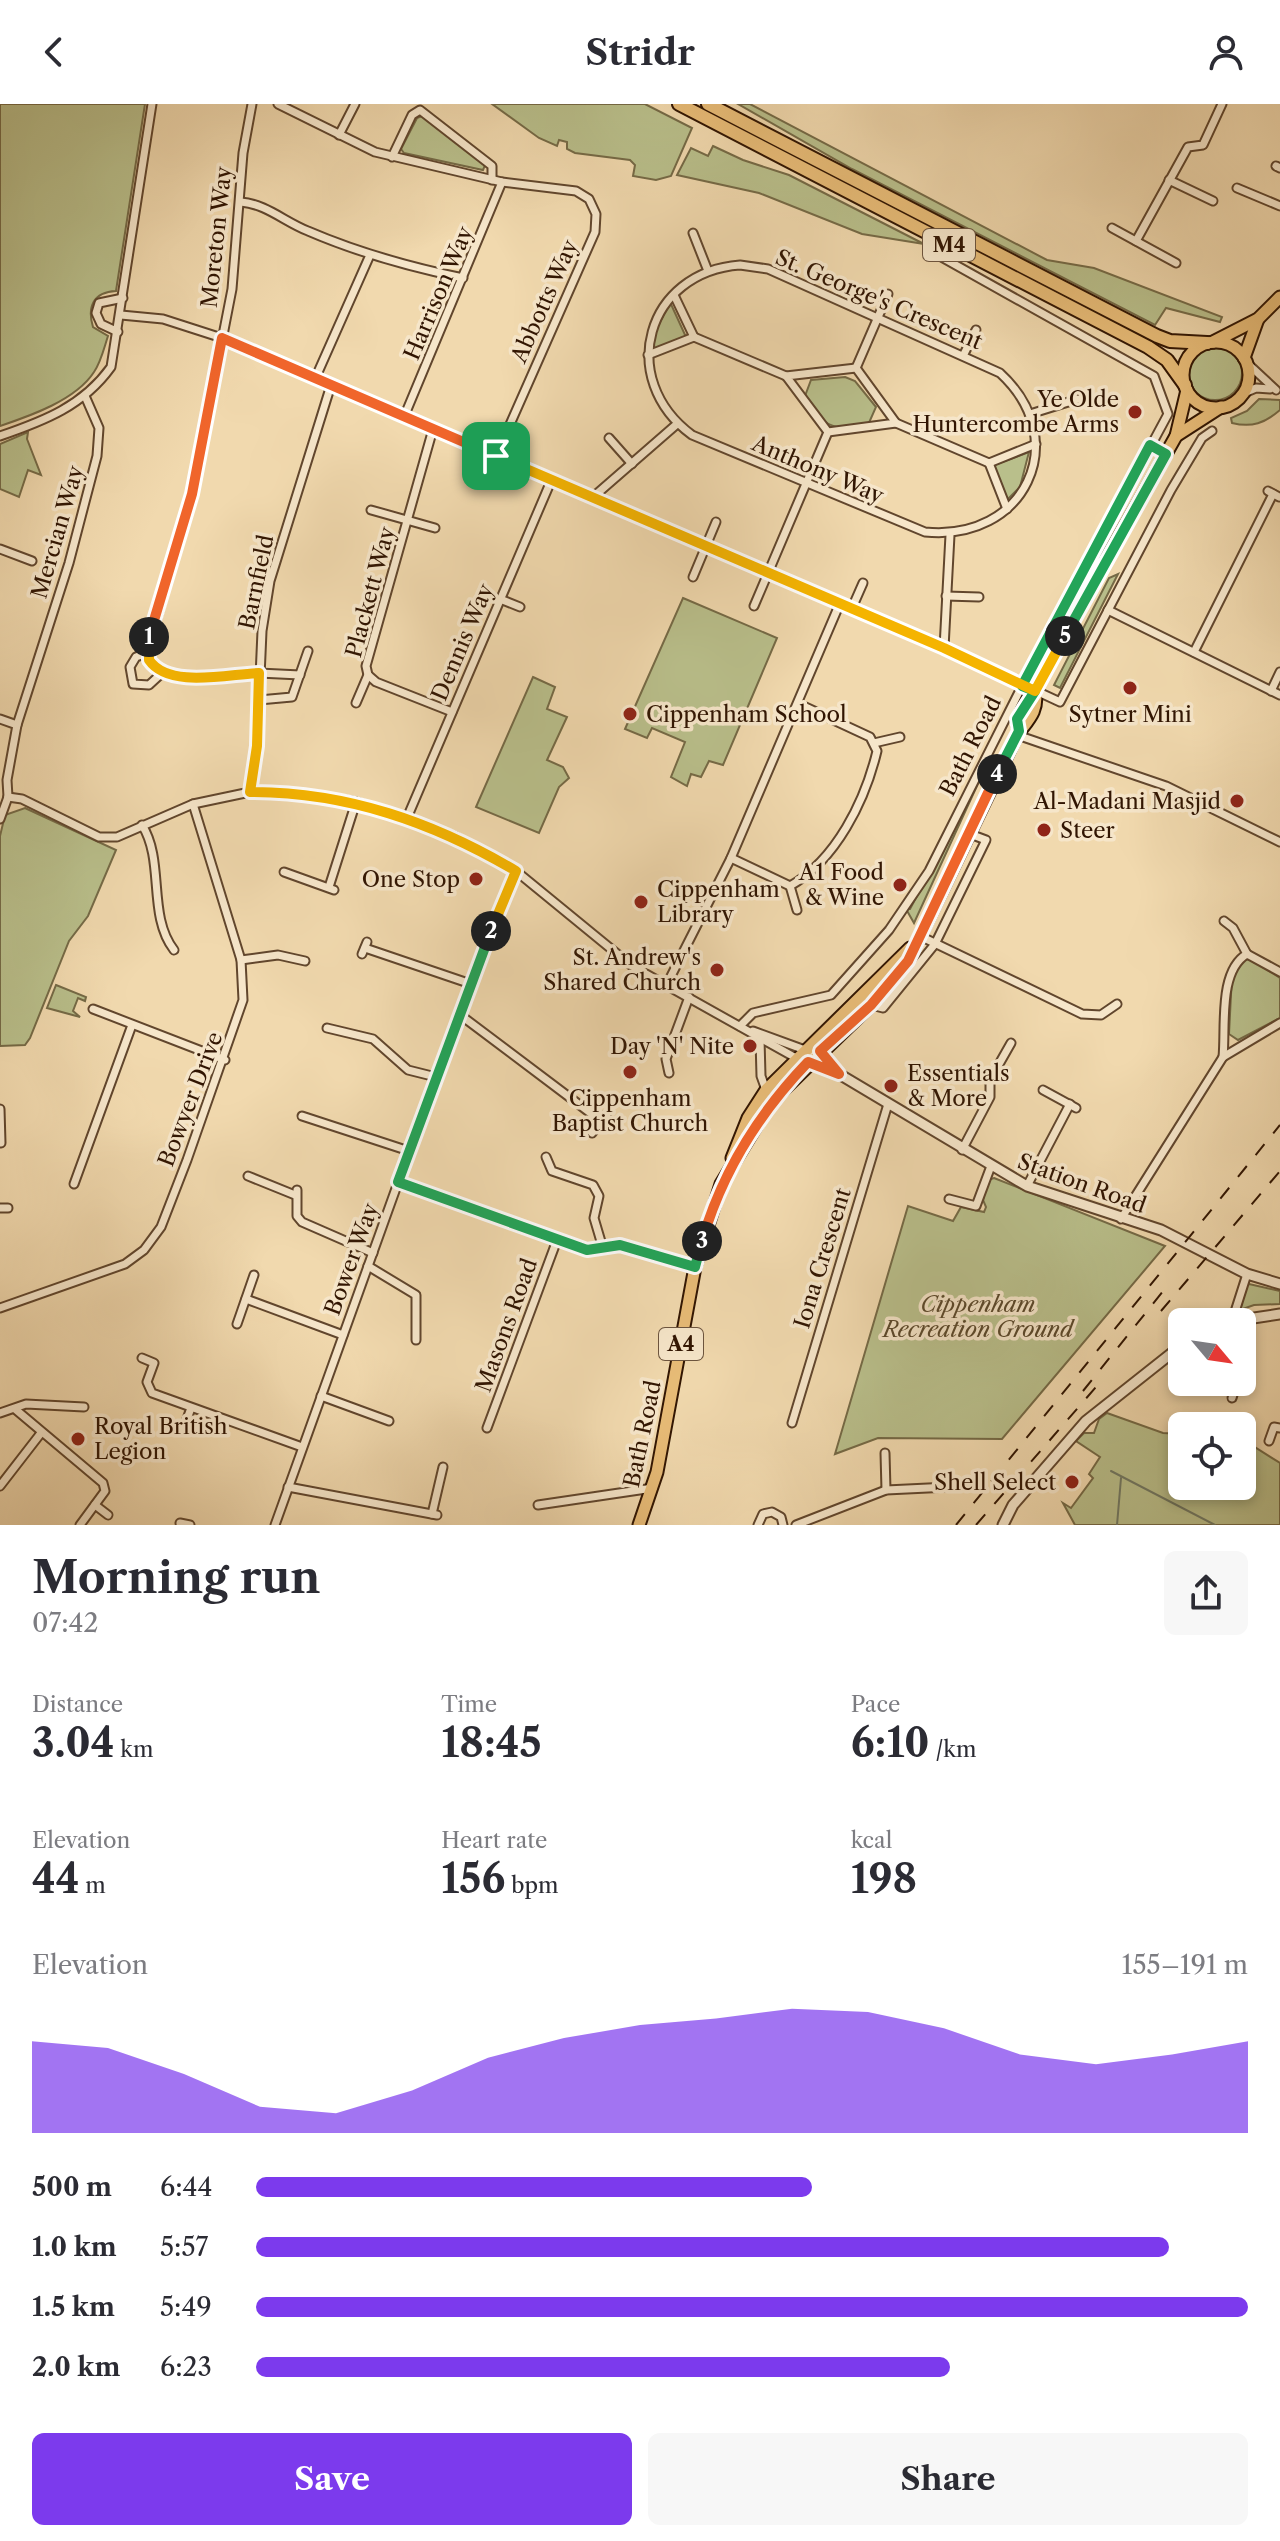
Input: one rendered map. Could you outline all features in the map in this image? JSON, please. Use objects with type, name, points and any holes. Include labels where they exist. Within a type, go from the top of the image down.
[{"type":"highway","name":"M4","points":[[679,104],[1148,347],[1167,360],[1186,388]]},
{"type":"highway","name":"M4","points":[[708,104],[1154,334],[1170,341],[1210,343]]},
{"type":"main road","points":[[1258,319],[1246,360],[1248,379],[1242,394],[1221,407],[1199,403],[1186,388],[1183,374],[1188,359],[1210,343],[1258,319],[1280,297]]},
{"type":"main road","points":[[1210,343],[1228,344],[1246,360]]},
{"type":"main road","name":"Bath Road","points":[[639,1525],[653,1488],[695,1267],[712,1207],[731,1166],[771,1102],[808,1062],[871,1005],[908,961],[1018,733],[1017,719],[1176,436],[1186,388]]},
{"type":"main road","name":"Bath Road","points":[[1176,436],[1221,407]]},
{"type":"main road","name":"Bath Road","points":[[731,1166],[736,1143],[766,1090],[800,1054],[880,981],[918,938]]},
{"type":"street","points":[[0,436],[62,413],[85,396],[111,367],[152,104]]},
{"type":"street","name":"Moreton Way","points":[[252,104],[243,153],[232,289],[192,494],[147,653],[136,657],[130,667],[133,684],[149,685],[162,673],[177,677],[259,673],[300,675]]},
{"type":"street","points":[[339,135],[355,104]]},
{"type":"street","points":[[1136,241],[1188,147],[1203,145],[1222,104]]},
{"type":"street","points":[[282,105],[339,135],[392,157],[502,182]]},
{"type":"street","points":[[392,157],[418,107],[492,166],[492,180]]},
{"type":"street","points":[[1169,180],[1213,201]]},
{"type":"street","name":"Harrison Way","points":[[404,417],[502,182]]},
{"type":"street","name":"Abbotts Way","points":[[496,456],[595,232],[596,214],[589,199],[576,191],[502,182]]},
{"type":"street","points":[[1237,188],[1280,206]]},
{"type":"street","points":[[241,202],[254,203],[305,230],[370,255],[463,278]]},
{"type":"street","points":[[1112,228],[1176,263]]},
{"type":"street","points":[[693,233],[708,271]]},
{"type":"street","name":"Bath Road","points":[[743,1028],[753,1013],[831,995],[870,954],[929,871],[1022,686],[1168,414],[1154,376],[936,254]]},
{"type":"street","points":[[315,379],[370,255]]},
{"type":"street","name":"St. George's Crescent","points":[[677,424],[659,401],[649,373],[648,355],[654,325],[674,295],[708,271],[740,265],[768,269],[964,354],[1000,373],[1015,387],[1030,414],[1036,444],[1025,486],[1007,509],[974,531],[950,535]]},
{"type":"street","points":[[856,368],[888,294]]},
{"type":"street","points":[[674,295],[694,337],[786,376],[856,368]]},
{"type":"street","points":[[118,332],[101,324],[96,313],[99,303],[123,298]]},
{"type":"street","points":[[121,315],[163,319],[222,338],[852,608],[1060,702],[1171,490],[1202,438],[1212,431]]},
{"type":"street","points":[[964,354],[976,330]]},
{"type":"street","points":[[648,355],[694,337]]},
{"type":"street","points":[[1246,360],[1278,390]]},
{"type":"street","points":[[856,368],[896,423],[989,463],[1036,444]]},
{"type":"street","points":[[786,376],[828,432]]},
{"type":"street","name":"Barnfield","points":[[250,792],[270,581],[331,385]]},
{"type":"street","points":[[1242,394],[1256,388],[1278,390]]},
{"type":"street","name":"Mercian Way","points":[[0,819],[8,797],[7,780],[17,725],[69,563],[97,456],[99,428],[85,396]]},
{"type":"street","points":[[1030,414],[1078,399]]},
{"type":"street","points":[[828,432],[896,423]]},
{"type":"street","points":[[592,498],[677,424]]},
{"type":"street","name":"Anthony Way","points":[[677,424],[692,435],[901,524],[950,535]]},
{"type":"street","name":"Plackett Way","points":[[433,429],[368,655],[368,675],[385,687],[452,712]]},
{"type":"street","points":[[754,606],[828,432]]},
{"type":"street","points":[[609,438],[632,464]]},
{"type":"street","points":[[1150,445],[1166,454]]},
{"type":"street","points":[[989,463],[1007,509]]},
{"type":"street","name":"Dennis Way","points":[[407,818],[551,481]]},
{"type":"street","points":[[1194,652],[1273,494]]},
{"type":"street","points":[[371,510],[435,528]]},
{"type":"street","points":[[693,577],[716,522]]},
{"type":"street","points":[[944,648],[950,535]]},
{"type":"street","points":[[0,549],[28,559],[26,549]]},
{"type":"street","points":[[852,608],[863,583]]},
{"type":"street","points":[[946,596],[979,597]]},
{"type":"street","points":[[500,599],[520,607]]},
{"type":"street","points":[[667,984],[731,858],[840,603]]},
{"type":"street","points":[[1108,610],[1280,695]]},
{"type":"street","points":[[259,700],[292,697],[308,651]]},
{"type":"street","points":[[147,653],[162,673]]},
{"type":"street","points":[[1271,691],[1280,672]]},
{"type":"street","points":[[356,703],[368,675]]},
{"type":"street","points":[[790,886],[828,852],[848,824],[873,767],[874,743],[861,730],[799,704]]},
{"type":"street","points":[[0,719],[17,725]]},
{"type":"street","points":[[1018,733],[1166,786],[1280,842]]},
{"type":"street","points":[[874,743],[900,737]]},
{"type":"street","points":[[8,797],[22,799],[99,837],[117,837],[193,804],[250,792],[288,792],[356,802],[456,837],[516,871],[549,895],[610,950],[760,1039],[800,1054],[820,1051]]},
{"type":"street","points":[[284,872],[332,888],[356,802]]},
{"type":"street","name":"Bowyer Drive","points":[[0,1308],[125,1264],[144,1250],[161,1227],[225,1060],[243,1000],[241,960],[193,804]]},
{"type":"street","points":[[142,825],[152,841],[161,933],[174,950]]},
{"type":"street","points":[[871,1005],[883,1008],[935,944],[986,840],[970,834]]},
{"type":"street","points":[[731,858],[790,886],[797,910]]},
{"type":"street","name":"Bower Way","points":[[271,1525],[288,1487],[459,1014],[516,871]]},
{"type":"street","points":[[1224,921],[1233,928],[1247,954],[1280,972]]},
{"type":"street","points":[[918,938],[1082,1014],[1101,1015],[1117,1004]]},
{"type":"street","points":[[365,948],[471,984]]},
{"type":"street","points":[[1223,1057],[1229,976],[1247,954]]},
{"type":"street","points":[[241,960],[278,955],[305,961]]},
{"type":"street","points":[[669,1073],[666,1059],[689,997]]},
{"type":"street","points":[[93,1009],[225,1060]]},
{"type":"street","points":[[459,1014],[604,1118],[592,1133]]},
{"type":"street","points":[[1121,1219],[1223,1057],[1280,1023]]},
{"type":"street","points":[[74,1184],[132,1025]]},
{"type":"street","points":[[326,1028],[373,1039],[408,1070],[436,1077]]},
{"type":"street","points":[[743,1028],[800,1054]]},
{"type":"street","points":[[760,1039],[761,1076],[766,1090]]},
{"type":"street","points":[[962,1150],[990,1097],[990,1080],[1011,1043]]},
{"type":"street","name":"Station Road","points":[[820,1051],[839,1074]]},
{"type":"street","name":"Station Road","points":[[800,1054],[808,1062],[839,1074],[1027,1186],[1177,1237],[1247,1274],[1280,1284]]},
{"type":"street","points":[[1027,1186],[1073,1106],[1043,1090]]},
{"type":"street","name":"Iona Crescent","points":[[791,1423],[888,1104]]},
{"type":"street","points":[[0,1109],[1,1143]]},
{"type":"street","points":[[302,1116],[409,1151]]},
{"type":"street","points":[[546,1157],[552,1171],[593,1185],[599,1196],[594,1218],[602,1245]]},
{"type":"street","points":[[949,1199],[976,1206],[991,1166]]},
{"type":"street","points":[[248,1176],[296,1193],[297,1216],[302,1222],[373,1253]]},
{"type":"street","points":[[398,1182],[587,1250],[602,1245],[620,1245],[695,1267]]},
{"type":"street","name":"Masons Road","points":[[490,1425],[557,1240]]},
{"type":"street","points":[[368,1266],[416,1295],[416,1340]]},
{"type":"street","points":[[1234,1308],[1247,1274]]},
{"type":"street","points":[[237,1324],[254,1275]]},
{"type":"street","points":[[246,1299],[343,1335]]},
{"type":"street","points":[[1256,1317],[1280,1314]]},
{"type":"street","points":[[1003,1525],[1013,1505],[1086,1421],[1168,1356]]},
{"type":"street","points":[[142,1358],[154,1363],[147,1382],[152,1393],[302,1447]]},
{"type":"street","points":[[321,1396],[389,1421]]},
{"type":"street","points":[[0,1413],[26,1404],[84,1407]]},
{"type":"street","points":[[183,1430],[191,1408]]},
{"type":"street","points":[[15,1409],[103,1483],[105,1491],[80,1525]]},
{"type":"street","points":[[1269,1441],[1274,1427],[1280,1428]]},
{"type":"street","points":[[0,1486],[41,1433]]},
{"type":"street","points":[[885,1453],[886,1490]]},
{"type":"street","points":[[288,1487],[434,1514],[443,1467]]},
{"type":"street","points":[[940,1487],[940,1497]]},
{"type":"street","points":[[796,1525],[886,1490],[949,1487]]},
{"type":"street","points":[[538,1505],[653,1488]]},
{"type":"street","points":[[95,1505],[108,1515]]},
{"type":"street","points":[[758,1525],[763,1514],[772,1512],[781,1517],[783,1525]]},
{"type":"street","points":[[180,1523],[190,1525]]},
{"type":"green space","points":[[0,104],[145,104],[116,291],[102,294],[92,307],[93,327],[108,336],[99,364],[86,382],[64,399],[0,426]]},
{"type":"green space","points":[[492,104],[645,104],[692,128],[671,176],[656,180],[633,176],[635,165],[630,160],[575,153],[567,149],[567,142],[559,140],[557,146],[539,138]]},
{"type":"green space","points":[[738,104],[750,104],[1047,260],[1094,268],[1222,317],[1220,322],[1166,308],[1155,325],[852,169]]},
{"type":"green space","points":[[422,116],[485,165],[483,170],[404,153],[401,149],[417,118]]},
{"type":"green space","points":[[713,146],[789,175],[924,244],[862,234],[759,193],[677,175],[691,148],[708,156]]},
{"type":"green space","points":[[670,302],[686,337],[653,351],[654,334]]},
{"type":"green space","points":[[1215,346],[1234,354],[1242,373],[1234,392],[1215,400],[1196,392],[1188,373],[1196,354]]},
{"type":"green space","points":[[845,377],[855,381],[876,407],[868,425],[830,425],[805,396],[811,380]]},
{"type":"green space","points":[[1259,399],[1280,400],[1280,410],[1258,423],[1232,423],[1231,418],[1247,411]]},
{"type":"green space","points":[[28,432],[27,439],[41,475],[28,470],[19,497],[0,489],[0,444]]},
{"type":"green space","points":[[1029,452],[1020,487],[1006,501],[994,465]]},
{"type":"green space","points":[[1118,574],[1060,688],[1054,685],[1109,578]]},
{"type":"green space","points":[[683,598],[777,638],[723,765],[709,761],[701,777],[691,774],[687,786],[671,777],[685,742],[652,728],[647,738],[625,729]]},
{"type":"green space","points":[[533,677],[555,687],[547,709],[567,717],[547,760],[563,767],[569,778],[559,787],[539,833],[476,807]]},
{"type":"green space","points":[[981,777],[914,923],[906,909],[910,909]]},
{"type":"green space","points":[[25,808],[116,850],[88,916],[69,941],[30,1038],[25,1045],[0,1046],[0,836],[5,815]]},
{"type":"green space","points":[[1251,959],[1280,978],[1280,1018],[1238,1040],[1229,1034],[1232,975],[1242,960]]},
{"type":"green space","points":[[56,985],[86,997],[85,1001],[78,998],[73,1011],[80,1017],[47,1008]]},
{"type":"green space","name":"Cippenham Recreation Ground","points":[[994,1178],[1165,1246],[1002,1439],[878,1438],[835,1454],[908,1206],[953,1221],[961,1207],[984,1212],[986,1207],[983,1200],[988,1180]]},
{"type":"green space","points":[[1246,1285],[1280,1291],[1280,1304],[1240,1308]]},
{"type":"green space","points":[[1107,1413],[1168,1433],[1168,1500],[1256,1500],[1256,1448],[1280,1463],[1280,1525],[1075,1525],[1063,1503],[1071,1508],[1093,1478],[1089,1474],[1100,1457],[1076,1441],[1084,1433],[1094,1433],[1099,1419]]},
{"type":"waterway","points":[[1111,1471],[1215,1525]]},
{"type":"waterway","points":[[1117,1525],[1121,1478]]},
{"type":"railway","points":[[956,1525],[1280,1125]]},
{"type":"railway","points":[[1161,1311],[1280,1171]]},
{"type":"railway","points":[[1083,1391],[1168,1285]]},
{"type":"railway","points":[[976,1525],[1096,1387]]},
{"type":"place","name":"Ye Olde Huntercombe Arms","points":[[1135,412]]},
{"type":"place","name":"Sytner Mini","points":[[1130,688]]},
{"type":"place","name":"Cippenham School","points":[[630,714]]},
{"type":"place","name":"Al-Madani Masjid","points":[[1237,801]]},
{"type":"place","name":"Steer","points":[[1044,830]]},
{"type":"place","name":"One Stop","points":[[476,879]]},
{"type":"place","name":"A1 Food & Wine","points":[[900,885]]},
{"type":"place","name":"Cippenham Library","points":[[641,902]]},
{"type":"place","name":"St. Andrew's Shared Church","points":[[717,970]]},
{"type":"place","name":"Day 'N' Nite","points":[[750,1046]]},
{"type":"place","name":"Cippenham Baptist Church","points":[[630,1072]]},
{"type":"place","name":"Essentials & More","points":[[891,1086]]},
{"type":"place","name":"Royal British Legion","points":[[78,1439]]},
{"type":"place","name":"Shell Select","points":[[1072,1482]]},
{"type":"route","points":[[496,456],[222,338],[192,494],[149,636],[147,653],[156,669],[177,677],[259,673],[257,746],[250,792],[288,792],[356,802],[456,837],[516,871],[478,963],[398,1182],[587,1250],[602,1245],[620,1245],[695,1267],[721,1184],[771,1102],[808,1062],[839,1074],[820,1051],[871,1005],[908,961],[1019,731],[1017,719],[1035,691],[1022,686],[1150,445],[1166,454],[1035,691],[1022,686],[995,674],[944,648],[496,456]]}]
